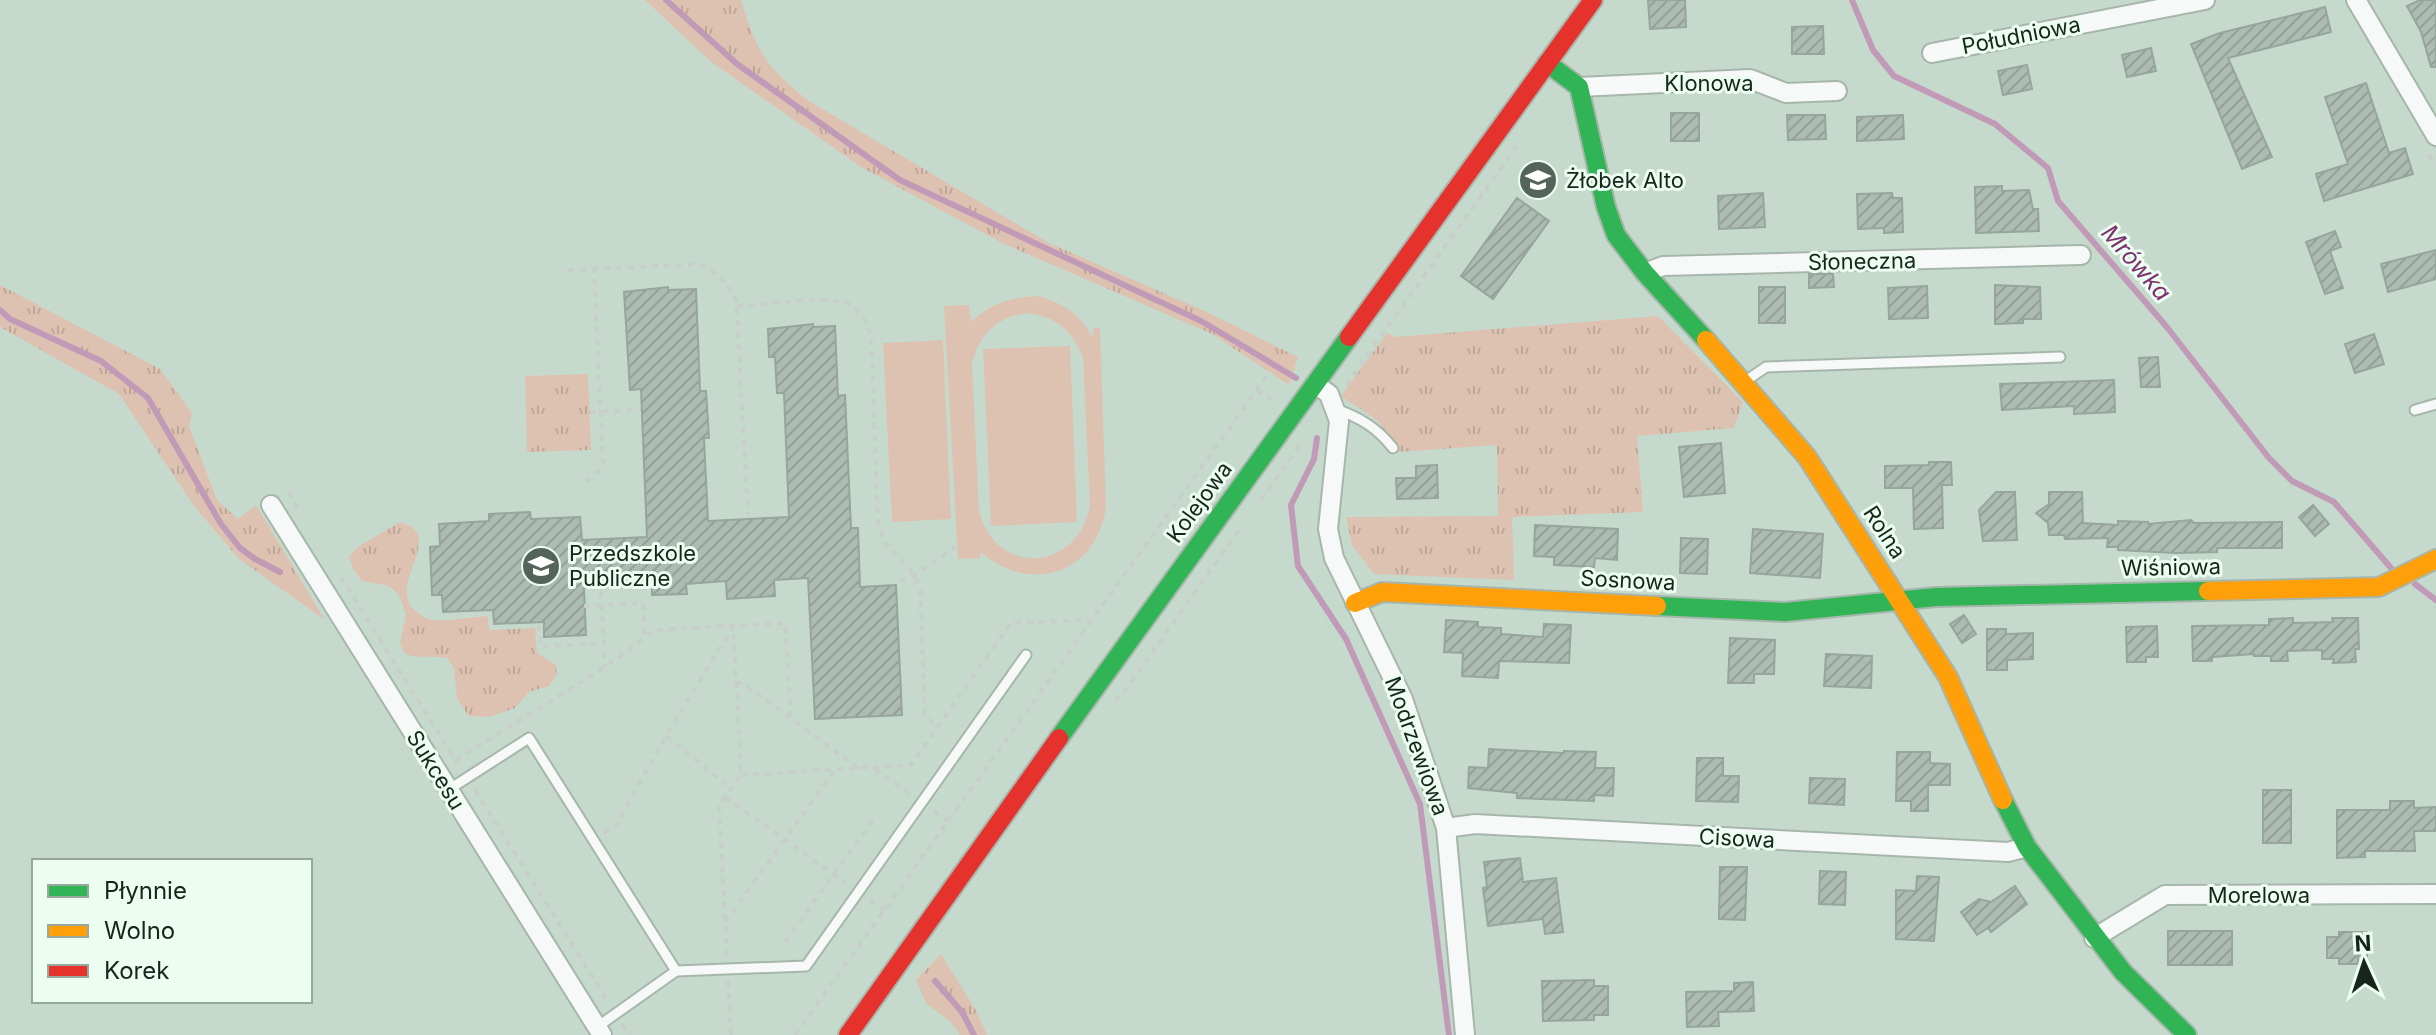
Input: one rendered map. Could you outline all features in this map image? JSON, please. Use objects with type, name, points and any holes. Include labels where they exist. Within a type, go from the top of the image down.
[{"type":"street","name":"Kolejowa","points":[[848,1035],[1593,0]]},
{"type":"street","name":"Południowa","points":[[1932,53],[2205,0]]},
{"type":"street","points":[[2356,0],[2436,136]]},
{"type":"street","points":[[1547,63],[1579,87]]},
{"type":"street","name":"Klonowa","points":[[1579,87],[1750,79],[1786,93],[1837,91]]},
{"type":"street","name":"Rolna","points":[[1579,87],[1611,223],[1645,273],[1807,457],[1948,677],[1984,762],[2027,847],[2094,938],[2123,972],[2187,1035]]},
{"type":"street","name":"Słoneczna","points":[[1645,273],[1663,266],[2081,255]]},
{"type":"street","points":[[1315,384],[1329,394],[1336,409]]},
{"type":"street","name":"Modrzewiowa","points":[[1336,409],[1339,429],[1328,529],[1334,558],[1403,699],[1446,828],[1465,1035]]},
{"type":"street","name":"Sukcesu","points":[[271,505],[599,1031]]},
{"type":"street","name":"Wiśniowa","points":[[1901,602],[1936,597],[2379,587],[2390,584],[2422,563],[2436,559]]},
{"type":"street","name":"Sosnowa","points":[[1355,603],[1382,592],[1785,612],[1901,602]]},
{"type":"street","name":"Cisowa","points":[[1446,828],[1475,824],[2008,852],[2027,847]]},
{"type":"street","name":"Morelowa","points":[[2094,938],[2165,895],[2436,894]]},
{"type":"lane","points":[[1744,382],[1766,367],[2060,357]]},
{"type":"lane","points":[[2415,410],[2436,404]]},
{"type":"lane","points":[[1336,409],[1379,430],[1393,448]]},
{"type":"lane","points":[[599,1031],[676,971],[806,966],[1026,655]]},
{"type":"lane","points":[[448,790],[529,738],[676,971]]},
{"type":"path","points":[[568,270],[699,264],[713,270],[726,283],[737,306],[748,514]]},
{"type":"path","points":[[586,481],[599,471],[603,463],[594,269]]},
{"type":"path","points":[[737,306],[834,301],[850,305],[862,315],[871,334],[878,525],[885,543],[915,575],[920,590],[925,717],[938,726]]},
{"type":"path","points":[[795,1035],[1266,377]]},
{"type":"path","points":[[590,412],[639,410]]},
{"type":"path","points":[[900,580],[915,575],[956,547]]},
{"type":"path","points":[[601,592],[605,667]]},
{"type":"path","points":[[584,606],[643,603],[645,637]]},
{"type":"path","points":[[741,775],[911,765],[1011,623],[1085,620],[1091,623]]},
{"type":"path","points":[[456,760],[605,667],[655,630],[785,623],[791,719]]},
{"type":"path","points":[[539,625],[540,646],[604,644]]},
{"type":"path","points":[[731,1035],[719,805],[741,775],[733,626]]},
{"type":"path","points":[[594,839],[616,825],[733,626]]},
{"type":"path","points":[[736,683],[743,683],[858,768]]},
{"type":"path","points":[[666,736],[731,788]]},
{"type":"path","points":[[725,922],[836,769]]},
{"type":"path","points":[[725,797],[884,910]]},
{"type":"path","points":[[785,942],[873,820]]},
{"type":"green space","points":[[645,0],[741,0],[752,33],[765,58],[782,78],[809,101],[1049,243],[1209,313],[1298,357],[1289,385],[1212,334],[1002,243],[861,167],[710,61]]},
{"type":"green space","points":[[0,285],[160,369],[192,413],[189,426],[217,500],[238,519],[256,505],[325,620],[239,559],[194,506],[119,394],[0,327]]},
{"type":"green space","points":[[1037,296],[1055,302],[1076,315],[1093,337],[1093,328],[1100,328],[1106,507],[1100,530],[1090,548],[1075,562],[1058,571],[1040,574],[1020,573],[1000,565],[981,552],[980,558],[958,559],[944,306],[969,305],[971,322],[994,306]],"holes":[[[1015,315],[1037,315],[1062,326],[1083,358],[1090,505],[1082,527],[1070,544],[1054,554],[1036,558],[1018,556],[1001,547],[988,532],[979,510],[972,364],[979,344],[990,329]]]},
{"type":"green space","points":[[1658,316],[1743,402],[1734,428],[1637,436],[1643,512],[1512,517],[1514,580],[1374,574],[1352,545],[1346,517],[1498,516],[1497,445],[1399,452],[1378,421],[1341,396],[1387,333],[1395,337]]},
{"type":"green space","points":[[943,340],[951,519],[892,522],[883,343]]},
{"type":"green space","points":[[1070,346],[1077,522],[991,526],[983,349]]},
{"type":"green space","points":[[588,374],[591,450],[527,452],[525,376]]},
{"type":"green space","points":[[400,522],[413,528],[419,538],[407,588],[408,600],[416,611],[427,619],[438,620],[488,616],[489,630],[535,628],[537,653],[556,665],[557,674],[549,686],[529,692],[515,708],[490,717],[469,716],[457,699],[454,668],[447,658],[405,654],[400,643],[406,614],[399,595],[389,586],[362,581],[353,569],[349,556],[359,546]]},
{"type":"green space","points":[[941,954],[976,1010],[987,1035],[960,1035],[951,1022],[926,1003],[916,980]]},
{"type":"building","points":[[1648,0],[1685,0],[1686,27],[1650,29]]},
{"type":"building","points":[[2420,0],[2436,0],[2436,67],[2431,67],[2421,32],[2407,6]]},
{"type":"building","points":[[2325,7],[2331,32],[2228,58],[2272,157],[2242,169],[2191,44],[2220,33]]},
{"type":"building","points":[[1823,26],[1824,54],[1792,54],[1792,27]]},
{"type":"building","points":[[2151,48],[2156,71],[2127,77],[2122,55]]},
{"type":"building","points":[[2027,65],[2032,89],[2003,95],[1998,71]]},
{"type":"building","points":[[2366,83],[2389,153],[2405,148],[2413,174],[2324,201],[2316,174],[2348,164],[2325,97]]},
{"type":"building","points":[[1671,113],[1699,113],[1699,141],[1671,141]]},
{"type":"building","points":[[1787,115],[1825,115],[1826,139],[1788,140]]},
{"type":"building","points":[[1903,115],[1904,139],[1857,141],[1857,117]]},
{"type":"building","points":[[2002,186],[2002,191],[2029,190],[2033,209],[2038,209],[2039,231],[1976,233],[1975,187]]},
{"type":"building","points":[[1763,193],[1765,227],[1719,229],[1718,196]]},
{"type":"building","points":[[1892,193],[1893,198],[1902,198],[1903,232],[1884,233],[1884,228],[1858,229],[1857,194]]},
{"type":"building","points":[[1517,198],[1549,221],[1493,299],[1461,276]]},
{"type":"building","points":[[2335,231],[2341,247],[2330,251],[2343,288],[2325,294],[2306,242]]},
{"type":"building","points":[[2436,250],[2436,279],[2388,292],[2381,264]]},
{"type":"building","points":[[1809,274],[1833,274],[1834,287],[1809,288]]},
{"type":"building","points":[[1995,285],[2040,287],[2041,319],[1995,324]]},
{"type":"building","points":[[1927,286],[1928,318],[1889,319],[1888,288]]},
{"type":"building","points":[[668,287],[668,290],[696,289],[700,391],[706,391],[709,438],[704,438],[708,521],[789,517],[784,393],[777,393],[775,357],[769,357],[768,329],[813,324],[813,327],[835,326],[838,396],[845,395],[851,528],[858,528],[860,587],[896,585],[902,715],[815,719],[808,578],[774,580],[775,596],[727,599],[726,581],[686,584],[687,594],[652,595],[652,585],[584,588],[586,635],[544,637],[544,622],[494,624],[493,610],[443,612],[442,595],[432,595],[430,547],[440,546],[439,524],[489,521],[489,514],[530,512],[531,519],[580,517],[582,540],[647,537],[641,389],[630,390],[624,292]]},
{"type":"building","points":[[1759,287],[1785,287],[1785,323],[1759,323]]},
{"type":"building","points":[[2374,334],[2384,364],[2355,373],[2345,344]]},
{"type":"building","points":[[2158,357],[2160,387],[2141,387],[2139,358]]},
{"type":"building","points":[[2114,380],[2115,412],[2074,414],[2074,406],[2002,410],[2000,384]]},
{"type":"building","points":[[1721,443],[1725,493],[1684,497],[1679,447]]},
{"type":"building","points":[[1929,462],[1951,462],[1952,485],[1942,485],[1943,528],[1914,529],[1913,488],[1885,488],[1885,466],[1929,465]]},
{"type":"building","points":[[1437,465],[1438,498],[1397,499],[1396,478],[1416,478],[1416,466]]},
{"type":"building","points":[[1996,492],[2015,492],[2017,540],[1983,541],[1979,510]]},
{"type":"building","points":[[2049,492],[2082,492],[2083,523],[2118,525],[2118,521],[2148,524],[2191,520],[2194,523],[2282,522],[2282,548],[2217,548],[2217,552],[2176,553],[2118,550],[2118,547],[2107,547],[2108,538],[2065,539],[2064,535],[2049,535],[2048,523],[2036,513],[2049,504]]},
{"type":"building","points":[[2313,505],[2329,524],[2315,536],[2299,517]]},
{"type":"building","points":[[1535,525],[1618,529],[1617,560],[1595,558],[1594,567],[1554,565],[1554,557],[1534,556]]},
{"type":"building","points":[[1753,529],[1823,534],[1820,578],[1750,573]]},
{"type":"building","points":[[1681,538],[1708,539],[1707,574],[1680,573]]},
{"type":"building","points":[[1964,615],[1976,634],[1962,643],[1950,624]]},
{"type":"building","points":[[2293,618],[2293,623],[2358,618],[2359,649],[2355,649],[2356,662],[2333,663],[2334,659],[2322,659],[2322,650],[2287,651],[2288,661],[2271,661],[2271,656],[2254,654],[2193,661],[2192,626],[2269,625],[2269,619]]},
{"type":"building","points":[[1446,620],[1478,622],[1478,627],[1501,628],[1501,634],[1543,637],[1544,624],[1571,625],[1569,663],[1499,661],[1498,678],[1462,676],[1463,653],[1444,652]]},
{"type":"building","points":[[2157,626],[2158,657],[2146,657],[2146,662],[2127,662],[2126,627]]},
{"type":"building","points":[[1987,629],[2006,629],[2006,634],[2033,633],[2033,659],[2007,660],[2007,670],[1987,670]]},
{"type":"building","points":[[1730,638],[1775,640],[1774,674],[1754,674],[1754,683],[1728,683]]},
{"type":"building","points":[[1826,654],[1872,656],[1871,688],[1824,686]]},
{"type":"building","points":[[1489,749],[1596,752],[1595,768],[1614,768],[1613,796],[1594,795],[1594,801],[1517,798],[1517,793],[1468,788],[1469,767],[1488,768]]},
{"type":"building","points":[[1897,752],[1930,752],[1930,763],[1950,764],[1950,785],[1928,785],[1928,811],[1911,811],[1911,801],[1896,801]]},
{"type":"building","points":[[1697,758],[1723,758],[1723,776],[1739,776],[1738,802],[1696,801]]},
{"type":"building","points":[[1810,778],[1845,779],[1844,805],[1809,803]]},
{"type":"building","points":[[2263,790],[2291,790],[2291,843],[2263,843]]},
{"type":"building","points":[[2390,801],[2414,801],[2414,808],[2436,807],[2436,831],[2414,831],[2415,851],[2365,851],[2365,857],[2337,858],[2337,810],[2390,810]]},
{"type":"building","points":[[1520,858],[1523,882],[1556,878],[1563,932],[1545,934],[1543,919],[1488,926],[1483,888],[1487,887],[1484,862]]},
{"type":"building","points":[[1720,867],[1747,867],[1745,920],[1719,919]]},
{"type":"building","points":[[1820,871],[1846,872],[1845,905],[1819,904]]},
{"type":"building","points":[[1917,876],[1939,877],[1934,941],[1896,939],[1896,890],[1916,891]]},
{"type":"building","points":[[2015,886],[2027,904],[1991,932],[1988,928],[1977,935],[1961,912],[1979,899],[1991,902]]},
{"type":"building","points":[[2168,931],[2232,931],[2232,965],[2168,965]]},
{"type":"building","points":[[2339,932],[2367,932],[2367,956],[2358,956],[2358,964],[2339,964],[2339,958],[2327,958],[2327,937],[2339,937]]},
{"type":"building","points":[[1594,980],[1594,986],[1608,986],[1608,1015],[1594,1015],[1594,1020],[1543,1021],[1542,981]]},
{"type":"building","points":[[1753,982],[1754,1011],[1718,1012],[1719,1026],[1687,1027],[1686,992],[1734,991],[1734,983]]},
{"type":"waterway","points":[[666,0],[737,64],[900,180],[1201,321],[1296,378]]},
{"type":"waterway","name":"Mrówka","points":[[1852,0],[1873,50],[1894,76],[1995,124],[2048,168],[2058,201],[2166,326],[2269,458],[2292,481],[2334,502],[2391,568]]},
{"type":"waterway","points":[[0,310],[10,319],[101,361],[148,398],[221,524],[240,548],[280,572]]},
{"type":"waterway","points":[[1317,438],[1314,459],[1291,505],[1298,566],[1346,639],[1420,804],[1449,1035]]},
{"type":"waterway","name":"Mrówka","points":[[2415,584],[2436,600]]},
{"type":"waterway","points":[[935,981],[962,1012],[974,1035]]},
{"type":"traffic: fast","points":[[1547,63],[1579,87],[1606,207],[1616,235],[1645,273],[1706,340]]},
{"type":"traffic: fast","points":[[1059,738],[1349,337]]},
{"type":"traffic: fast","points":[[1657,606],[1785,612],[1936,597],[2208,591]]},
{"type":"traffic: fast","points":[[2003,800],[2027,847],[2123,972],[2187,1035]]},
{"type":"traffic: slow","points":[[1706,340],[1807,457],[1948,677],[2003,800]]},
{"type":"traffic: slow","points":[[2208,591],[2379,587],[2436,559]]},
{"type":"traffic: slow","points":[[1355,603],[1382,592],[1657,606]]},
{"type":"traffic: jam","points":[[1349,337],[1593,0]]},
{"type":"traffic: jam","points":[[848,1035],[1059,738]]},
{"type":"place","name":"Żłobek Alto","points":[[1538,180]]},
{"type":"place","name":"Przedszkole Publiczne","points":[[541,566]]}]
